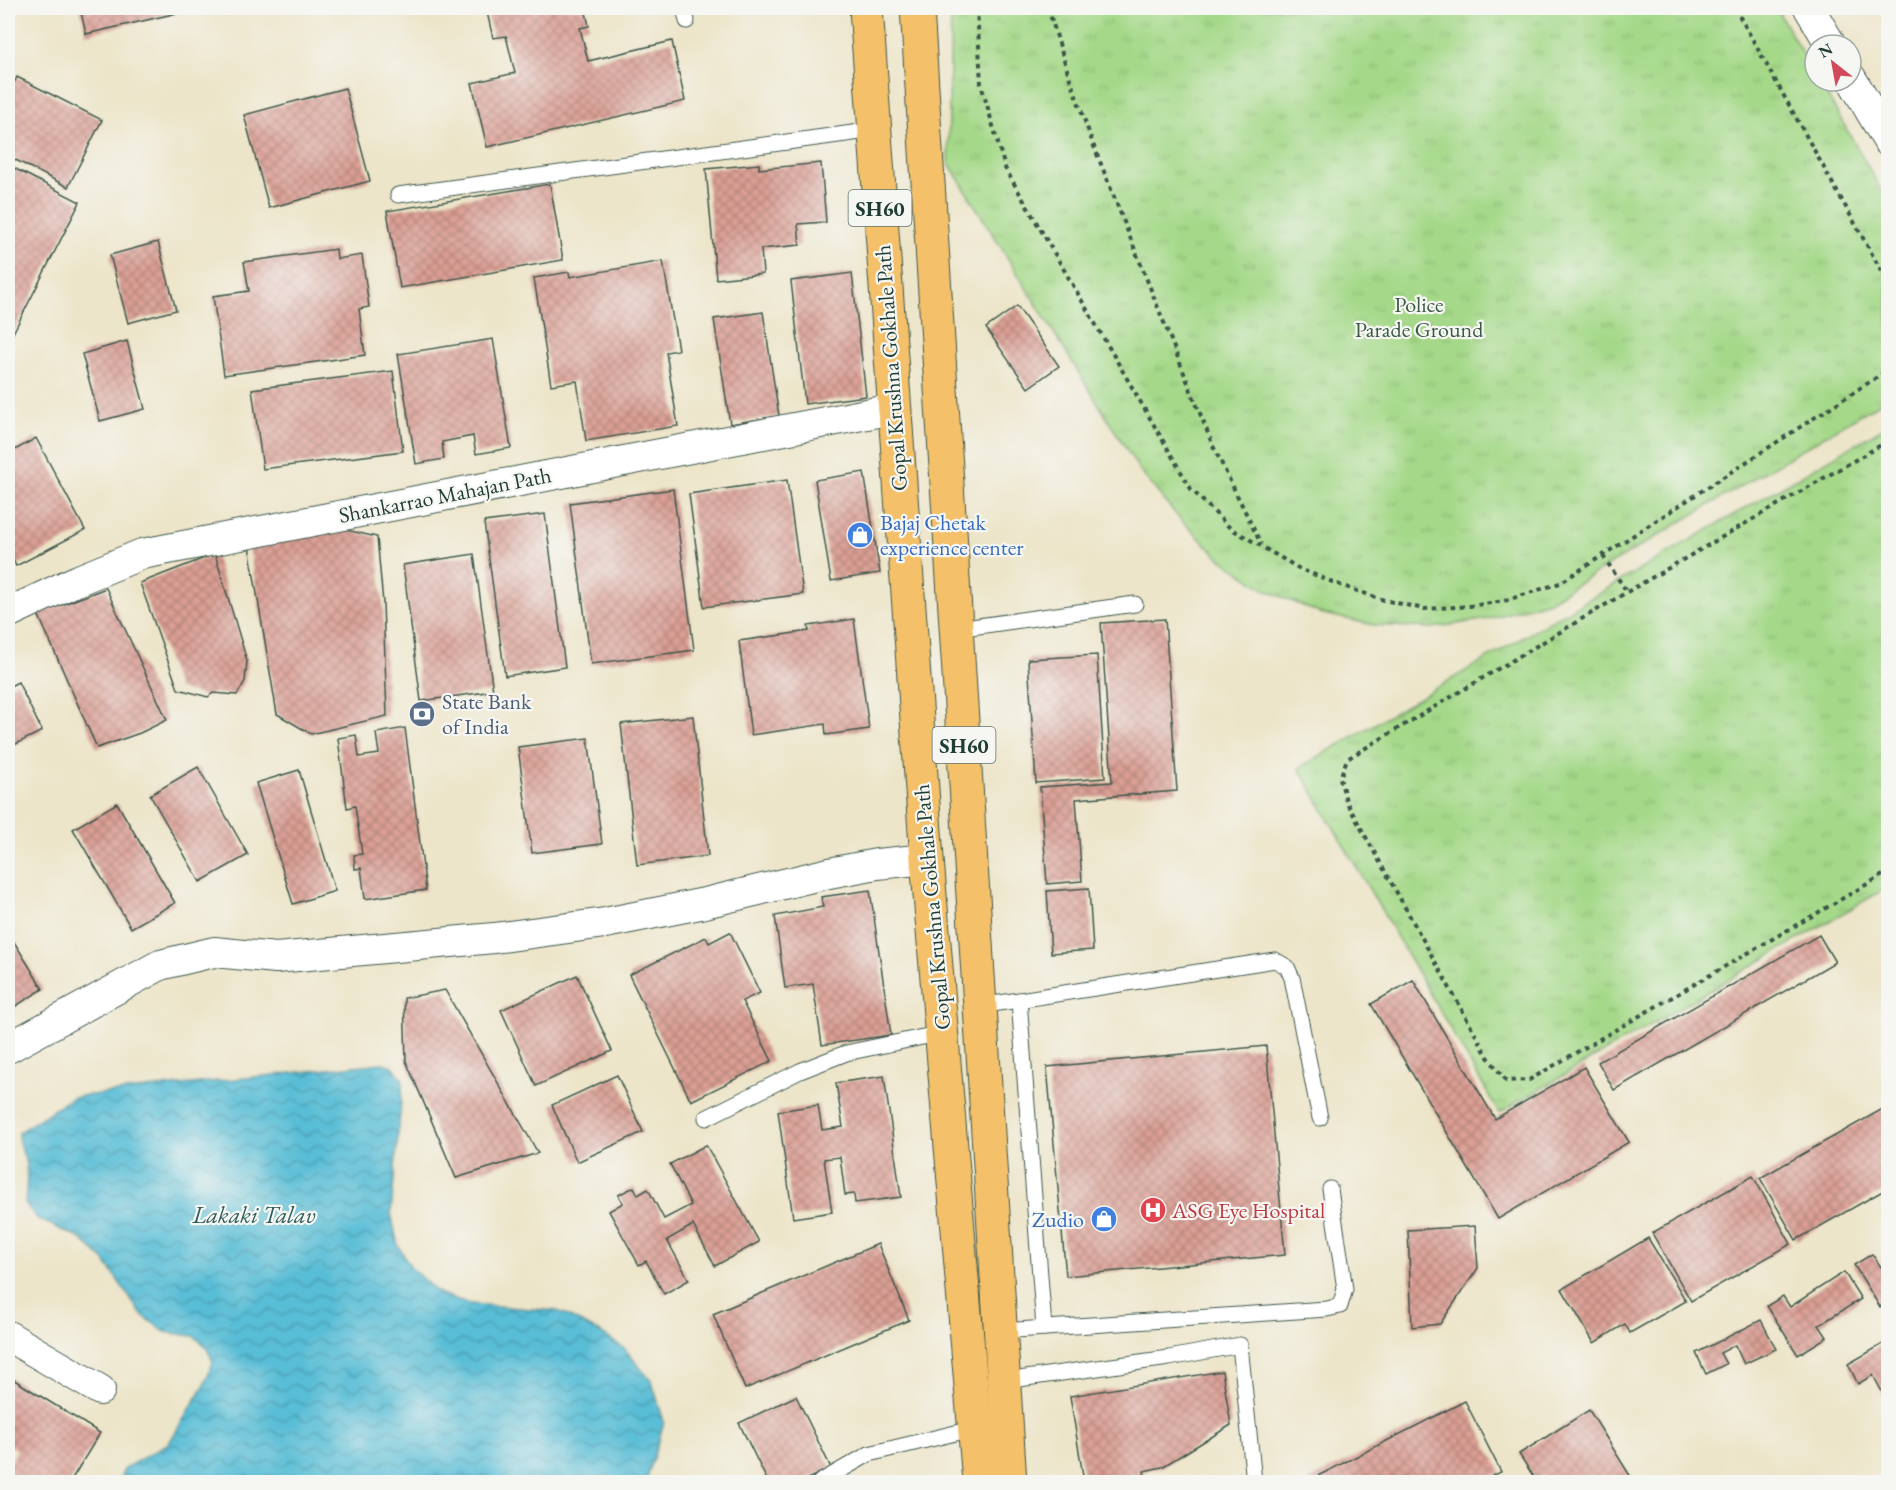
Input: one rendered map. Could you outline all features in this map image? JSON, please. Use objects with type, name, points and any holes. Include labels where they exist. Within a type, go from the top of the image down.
[{"type":"main road","name":"Gopal Krushna Gokhale Path","points":[[866,8],[927,860],[979,1482]]},
{"type":"main road","name":"Gopal Krushna Gokhale Path","points":[[917,8],[1010,1482]]},
{"type":"street","points":[[1809,8],[1824,33]]},
{"type":"street","points":[[1860,93],[1888,141]]},
{"type":"street","name":"Shankarrao Mahajan Path","points":[[8,613],[75,581],[142,554],[893,409]]},
{"type":"street","points":[[8,1048],[160,965],[214,952],[276,958],[495,938],[605,923],[705,903],[829,873],[878,864],[927,860]]},
{"type":"street","points":[[8,1336],[100,1390]]},
{"type":"lane","points":[[398,195],[875,130]]},
{"type":"lane","points":[[957,629],[1135,604]]},
{"type":"lane","points":[[980,1006],[1275,960],[1287,967],[1292,978],[1320,1118]]},
{"type":"lane","points":[[1019,1000],[1044,1328]]},
{"type":"lane","points":[[706,1118],[800,1071],[846,1053],[942,1033]]},
{"type":"lane","points":[[1001,1331],[1327,1309],[1340,1306],[1344,1290],[1330,1189]]},
{"type":"lane","points":[[1004,1382],[1169,1358],[1239,1345],[1254,1482]]},
{"type":"lane","points":[[820,1482],[869,1454],[976,1428]]},
{"type":"path","points":[[977,8],[981,84],[1005,168],[1191,489],[1230,528],[1300,569],[1340,585],[1384,600],[1424,609],[1504,601],[1560,583],[1888,370]]},
{"type":"path","points":[[1048,8],[1093,144],[1213,446],[1262,547]]},
{"type":"path","points":[[1735,8],[1888,283]]},
{"type":"path","points":[[1888,441],[1627,592],[1347,759],[1340,778],[1346,801],[1488,1057],[1506,1081],[1529,1080],[1888,872]]},
{"type":"path","points":[[1603,556],[1627,592]]},
{"type":"green space","name":"Police Parade Ground","points":[[951,8],[1776,8],[1803,54],[1803,93],[1826,93],[1888,202],[1888,398],[1549,601],[1488,619],[1432,628],[1374,625],[1319,613],[1266,590],[1220,558],[1179,518],[1140,471],[948,162]]},
{"type":"green space","points":[[1888,425],[1888,887],[1499,1113],[1299,768]]},
{"type":"water","name":"Lakaki Talav","points":[[382,1063],[393,1066],[403,1080],[391,1213],[398,1246],[412,1269],[438,1293],[470,1304],[558,1311],[599,1332],[625,1349],[652,1382],[664,1422],[646,1482],[118,1482],[125,1468],[169,1443],[204,1386],[213,1362],[207,1348],[194,1336],[165,1332],[141,1314],[104,1260],[81,1239],[38,1219],[25,1204],[27,1171],[18,1133],[73,1097]]},
{"type":"building","points":[[80,8],[199,8],[86,34]]},
{"type":"building","points":[[486,8],[585,8],[589,26],[580,28],[588,61],[672,41],[685,101],[487,147],[472,83],[515,73],[506,36],[493,38]]},
{"type":"building","points":[[17,77],[102,120],[68,187],[8,156],[8,95]]},
{"type":"building","points":[[345,88],[370,181],[269,208],[244,115]]},
{"type":"building","points":[[821,163],[826,222],[798,224],[800,245],[761,249],[763,274],[716,279],[706,169],[759,164],[759,169]]},
{"type":"building","points":[[8,165],[80,202],[8,343]]},
{"type":"building","points":[[550,184],[563,260],[400,288],[387,211]]},
{"type":"building","points":[[158,242],[176,310],[128,323],[110,255]]},
{"type":"building","points":[[336,249],[337,259],[362,255],[369,307],[359,309],[365,355],[224,375],[213,296],[249,291],[244,262]]},
{"type":"building","points":[[663,261],[678,350],[666,352],[678,426],[586,441],[577,381],[551,385],[534,278],[569,272],[570,277]]},
{"type":"building","points":[[852,273],[866,396],[805,404],[791,281]]},
{"type":"building","points":[[1017,306],[1059,366],[1028,388],[986,328]]},
{"type":"building","points":[[763,312],[779,416],[730,424],[714,319]]},
{"type":"building","points":[[493,339],[511,448],[476,454],[473,436],[442,442],[444,459],[416,464],[398,354]]},
{"type":"building","points":[[127,341],[145,409],[100,421],[82,354]]},
{"type":"building","points":[[393,371],[403,451],[263,469],[252,389]]},
{"type":"building","points":[[36,438],[85,530],[16,566],[8,550],[8,454]]},
{"type":"building","points":[[864,472],[880,573],[831,581],[815,480]]},
{"type":"building","points":[[787,480],[803,594],[704,607],[689,494]]},
{"type":"building","points":[[673,489],[694,650],[591,664],[570,503]]},
{"type":"building","points":[[545,514],[565,667],[505,676],[484,522]]},
{"type":"building","points":[[319,524],[377,537],[383,603],[387,716],[311,734],[277,714],[248,540]]},
{"type":"building","points":[[215,554],[247,661],[245,681],[237,695],[213,693],[208,697],[178,689],[140,583]]},
{"type":"building","points":[[474,554],[493,691],[421,701],[403,565]]},
{"type":"building","points":[[106,588],[167,720],[140,733],[97,748],[38,614]]},
{"type":"building","points":[[854,619],[869,729],[826,735],[825,724],[751,735],[739,641],[809,631],[808,626]]},
{"type":"building","points":[[1165,619],[1177,791],[1076,799],[1082,881],[1047,884],[1040,787],[1112,782],[1101,623]]},
{"type":"building","points":[[1097,655],[1105,778],[1036,783],[1028,659]]},
{"type":"building","points":[[18,682],[42,731],[8,748],[8,687]]},
{"type":"building","points":[[693,716],[708,856],[637,865],[621,724]]},
{"type":"building","points":[[405,728],[426,890],[365,899],[361,868],[355,869],[354,855],[362,854],[355,806],[347,808],[338,738],[356,735],[359,757],[379,754],[376,733]]},
{"type":"building","points":[[588,738],[602,844],[532,853],[518,747]]},
{"type":"building","points":[[198,767],[248,855],[200,882],[150,795]]},
{"type":"building","points":[[299,770],[335,891],[293,904],[256,783]]},
{"type":"building","points":[[117,803],[175,903],[131,928],[73,829]]},
{"type":"building","points":[[1089,888],[1093,950],[1051,953],[1047,891]]},
{"type":"building","points":[[870,890],[891,1035],[822,1045],[813,984],[785,988],[775,916],[823,907],[821,897]]},
{"type":"building","points":[[8,932],[43,989],[8,1011]]},
{"type":"building","points":[[730,932],[760,993],[742,1001],[772,1061],[691,1101],[629,975],[706,937],[709,943]]},
{"type":"building","points":[[1819,935],[1835,962],[1614,1090],[1598,1062]]},
{"type":"building","points":[[577,975],[612,1051],[536,1086],[501,1010]]},
{"type":"building","points":[[1413,980],[1495,1119],[1584,1067],[1629,1142],[1498,1219],[1371,1004]]},
{"type":"building","points":[[445,990],[538,1153],[456,1178],[406,1061],[404,998]]},
{"type":"building","points":[[1266,1046],[1285,1255],[1066,1276],[1047,1067]]},
{"type":"building","points":[[617,1075],[643,1132],[577,1162],[552,1105]]},
{"type":"building","points":[[884,1076],[901,1197],[855,1203],[854,1194],[845,1195],[840,1157],[824,1159],[832,1212],[793,1218],[778,1111],[818,1105],[822,1130],[843,1127],[836,1083]]},
{"type":"building","points":[[1888,1106],[1888,1188],[1796,1240],[1760,1178]]},
{"type":"building","points":[[706,1145],[759,1242],[715,1266],[693,1225],[667,1240],[689,1280],[664,1294],[646,1261],[639,1265],[609,1211],[623,1203],[618,1195],[634,1187],[638,1195],[648,1189],[664,1219],[691,1205],[670,1164]]},
{"type":"building","points":[[1753,1176],[1791,1244],[1691,1301],[1652,1233]]},
{"type":"building","points":[[1475,1226],[1478,1268],[1440,1324],[1412,1327],[1408,1230]]},
{"type":"building","points":[[1648,1238],[1686,1301],[1630,1333],[1625,1324],[1594,1343],[1562,1289]]},
{"type":"building","points":[[878,1244],[909,1320],[745,1389],[713,1314]]},
{"type":"building","points":[[1872,1254],[1881,1267],[1888,1262],[1888,1302],[1880,1307],[1854,1265]]},
{"type":"building","points":[[1844,1272],[1861,1299],[1819,1325],[1827,1337],[1798,1355],[1767,1306],[1783,1296],[1790,1307]]},
{"type":"building","points":[[1761,1320],[1776,1349],[1744,1364],[1735,1345],[1720,1353],[1726,1364],[1706,1374],[1696,1353]]},
{"type":"building","points":[[1888,1341],[1888,1403],[1873,1375],[1858,1384],[1848,1364]]},
{"type":"building","points":[[1222,1371],[1231,1425],[1162,1467],[1144,1471],[1146,1482],[1084,1482],[1070,1396]]},
{"type":"building","points":[[8,1376],[100,1433],[70,1482],[8,1482],[8,1466],[17,1450],[8,1444]]},
{"type":"building","points":[[796,1396],[831,1468],[801,1482],[768,1482],[739,1423]]},
{"type":"building","points":[[1465,1401],[1501,1472],[1480,1482],[1306,1482]]},
{"type":"building","points":[[1589,1410],[1634,1482],[1537,1482],[1519,1454]]},
{"type":"place","name":"Bajaj Chetak experience center","points":[[860,535]]},
{"type":"place","name":"State Bank of India","points":[[422,714]]},
{"type":"place","name":"ASG Eye Hospital","points":[[1153,1210]]},
{"type":"place","name":"Zudio","points":[[1104,1219]]}]
